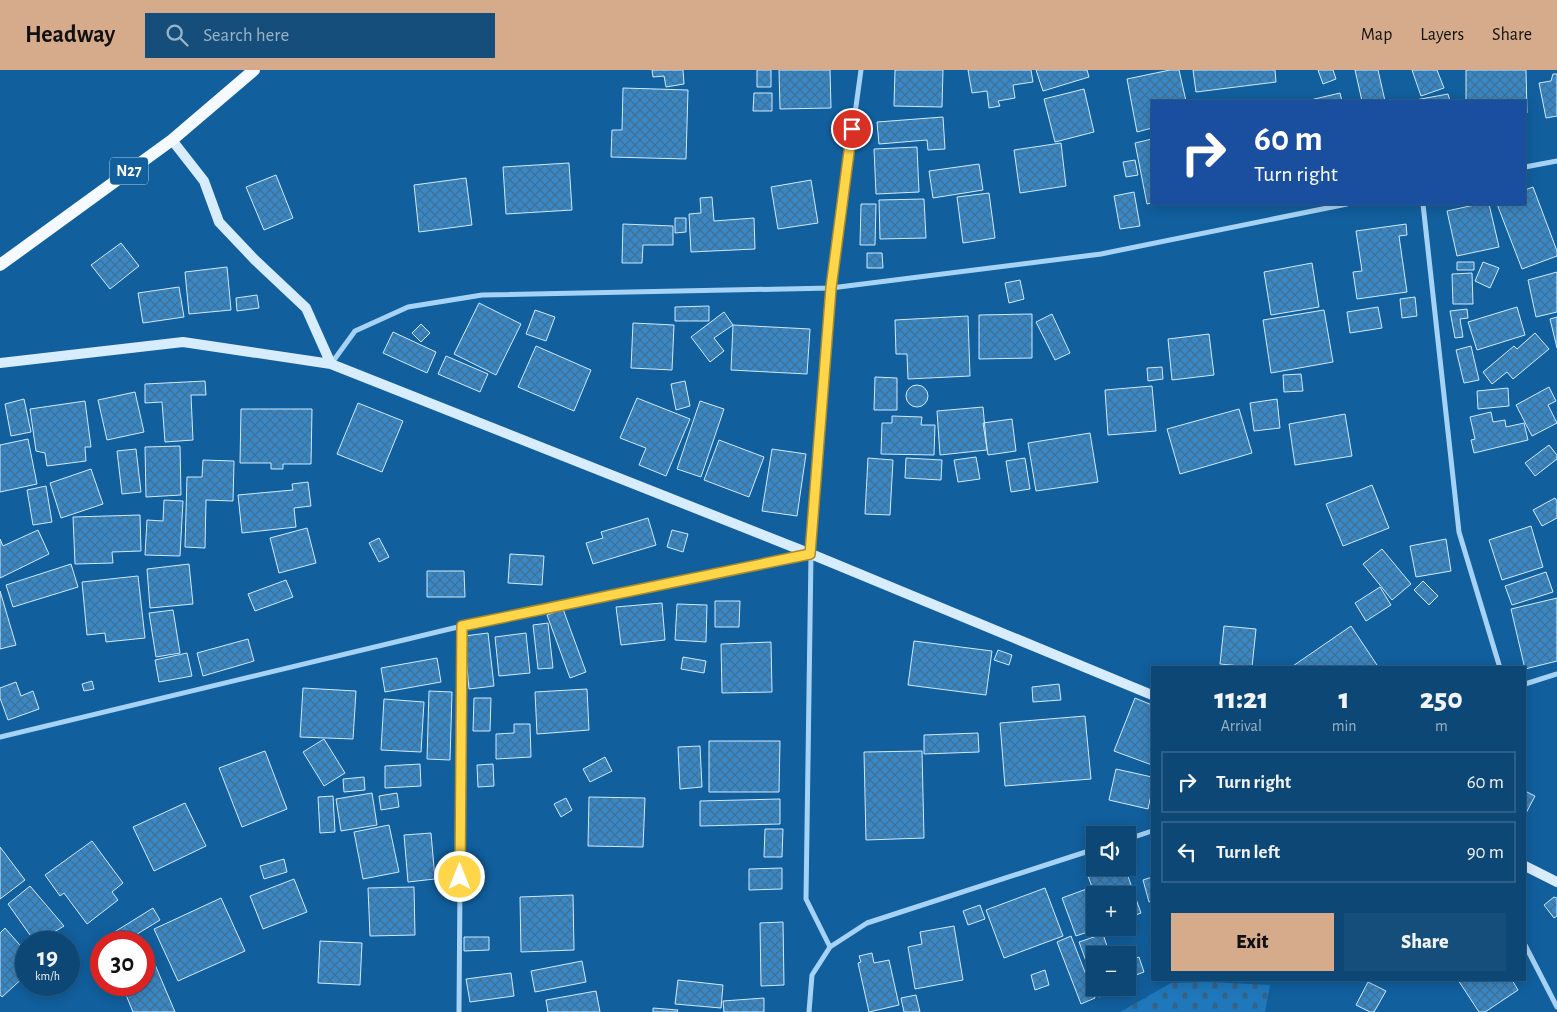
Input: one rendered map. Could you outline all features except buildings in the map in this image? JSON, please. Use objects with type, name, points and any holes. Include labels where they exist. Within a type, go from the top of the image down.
[{"type":"main road","name":"N27","points":[[0,266],[172,140],[254,70]]},
{"type":"street","points":[[830,947],[806,899],[810,554],[831,288],[861,70]]},
{"type":"street","points":[[172,140],[204,181],[219,222],[255,260],[306,308],[331,364]]},
{"type":"street","points":[[1526,167],[1557,161]]},
{"type":"street","points":[[331,364],[355,331],[390,315],[408,307],[482,295],[831,288],[1101,254],[1342,205]]},
{"type":"street","points":[[1423,205],[1459,532],[1499,666]]},
{"type":"street","points":[[0,363],[183,342],[331,364],[810,554],[1151,695]]},
{"type":"street","points":[[0,737],[462,626],[810,554]]},
{"type":"street","points":[[459,1012],[462,626]]},
{"type":"street","points":[[1526,684],[1557,674]]},
{"type":"street","points":[[1136,836],[1151,831]]},
{"type":"street","points":[[809,1012],[812,975],[830,947],[867,923],[1086,852]]},
{"type":"street","points":[[1526,866],[1557,882]]},
{"type":"street","points":[[1526,947],[1557,1007]]},
{"type":"green space","points":[[1209,982],[1270,985],[1265,1012],[1120,1012],[1171,983]]},
{"type":"route","points":[[460,877],[462,626],[810,554],[831,288],[852,129]]}]
